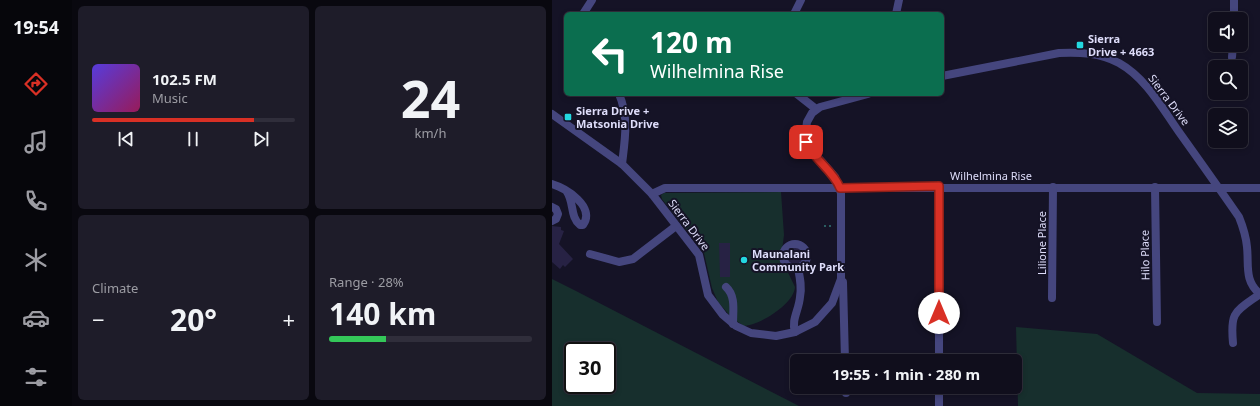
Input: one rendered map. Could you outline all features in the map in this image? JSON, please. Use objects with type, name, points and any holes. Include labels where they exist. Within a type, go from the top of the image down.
[{"type":"street","points":[[584,12],[592,0]]},
{"type":"street","points":[[795,12],[801,0]]},
{"type":"street","points":[[896,12],[899,0]]},
{"type":"street","points":[[1234,0],[1234,12]]},
{"type":"street","name":"Sierra Drive","points":[[944,76],[1059,53],[1084,52],[1113,61],[1131,71],[1143,82],[1239,217],[1245,231],[1248,275],[1252,286],[1260,294]]},
{"type":"street","points":[[1232,52],[1232,57]]},
{"type":"street","points":[[620,96],[624,106],[627,128],[622,164]]},
{"type":"street","points":[[800,96],[816,109],[825,104],[859,96]]},
{"type":"street","name":"Sierra Drive","points":[[552,114],[622,164],[652,194],[701,258],[704,283],[712,302],[723,315],[743,330],[759,335],[776,336],[795,332],[815,322],[832,303],[839,287],[842,262],[842,198],[840,188],[835,177],[811,150],[806,142],[805,132],[807,122],[816,109]]},
{"type":"street","points":[[552,184],[567,192]]},
{"type":"street","points":[[939,186],[939,354]]},
{"type":"street","name":"Wilhelmina Rise","points":[[652,194],[665,188],[840,188],[939,186],[1260,188]]},
{"type":"street","name":"Lilione Place","points":[[1052,298],[1053,187]]},
{"type":"street","name":"Hilo Place","points":[[1155,187],[1158,322]]},
{"type":"street","points":[[552,207],[556,209],[558,214],[556,219],[552,221]]},
{"type":"street","points":[[590,254],[619,262],[633,260],[676,226]]},
{"type":"street","points":[[842,262],[845,354]]},
{"type":"street","points":[[795,332],[794,323],[800,302],[801,290],[798,268]]},
{"type":"street","points":[[726,287],[733,299],[733,324]]},
{"type":"street","points":[[1233,343],[1232,318],[1237,310],[1260,294]]},
{"type":"street","points":[[939,394],[940,406]]},
{"type":"path","points":[[824,226],[837,226]]},
{"type":"green space","name":"Maunalani Community Park","points":[[781,192],[784,235],[781,258],[795,287],[793,294],[783,307],[759,322],[744,326],[732,318],[718,302],[712,288],[704,253],[662,199],[661,195],[664,193]]},
{"type":"green space","points":[[552,279],[576,291],[799,406],[552,406]]},
{"type":"green space","points":[[1016,327],[1097,334],[1197,393],[1260,394],[1260,406],[1018,406],[1018,394],[1022,394],[1022,354],[1017,354]]},
{"type":"building","points":[[552,226],[561,227],[561,230],[564,231],[559,244],[573,259],[565,267],[563,265],[560,269],[552,262]]},
{"type":"building","points":[[719,243],[730,243],[730,277],[720,277]]},
{"type":"building","points":[[796,245],[805,250],[806,257],[802,264],[797,263],[793,266],[786,262],[784,255],[790,246]]},
{"type":"place","name":"Sierra Drive + 4663","points":[[1080,45]]},
{"type":"place","name":"Sierra Drive + Matsonia Drive","points":[[568,117]]},
{"type":"place","name":"Maunalani Community Park","points":[[744,260]]},
{"type":"route","points":[[806,142],[811,150],[835,177],[840,188],[939,186],[939,313]]}]
